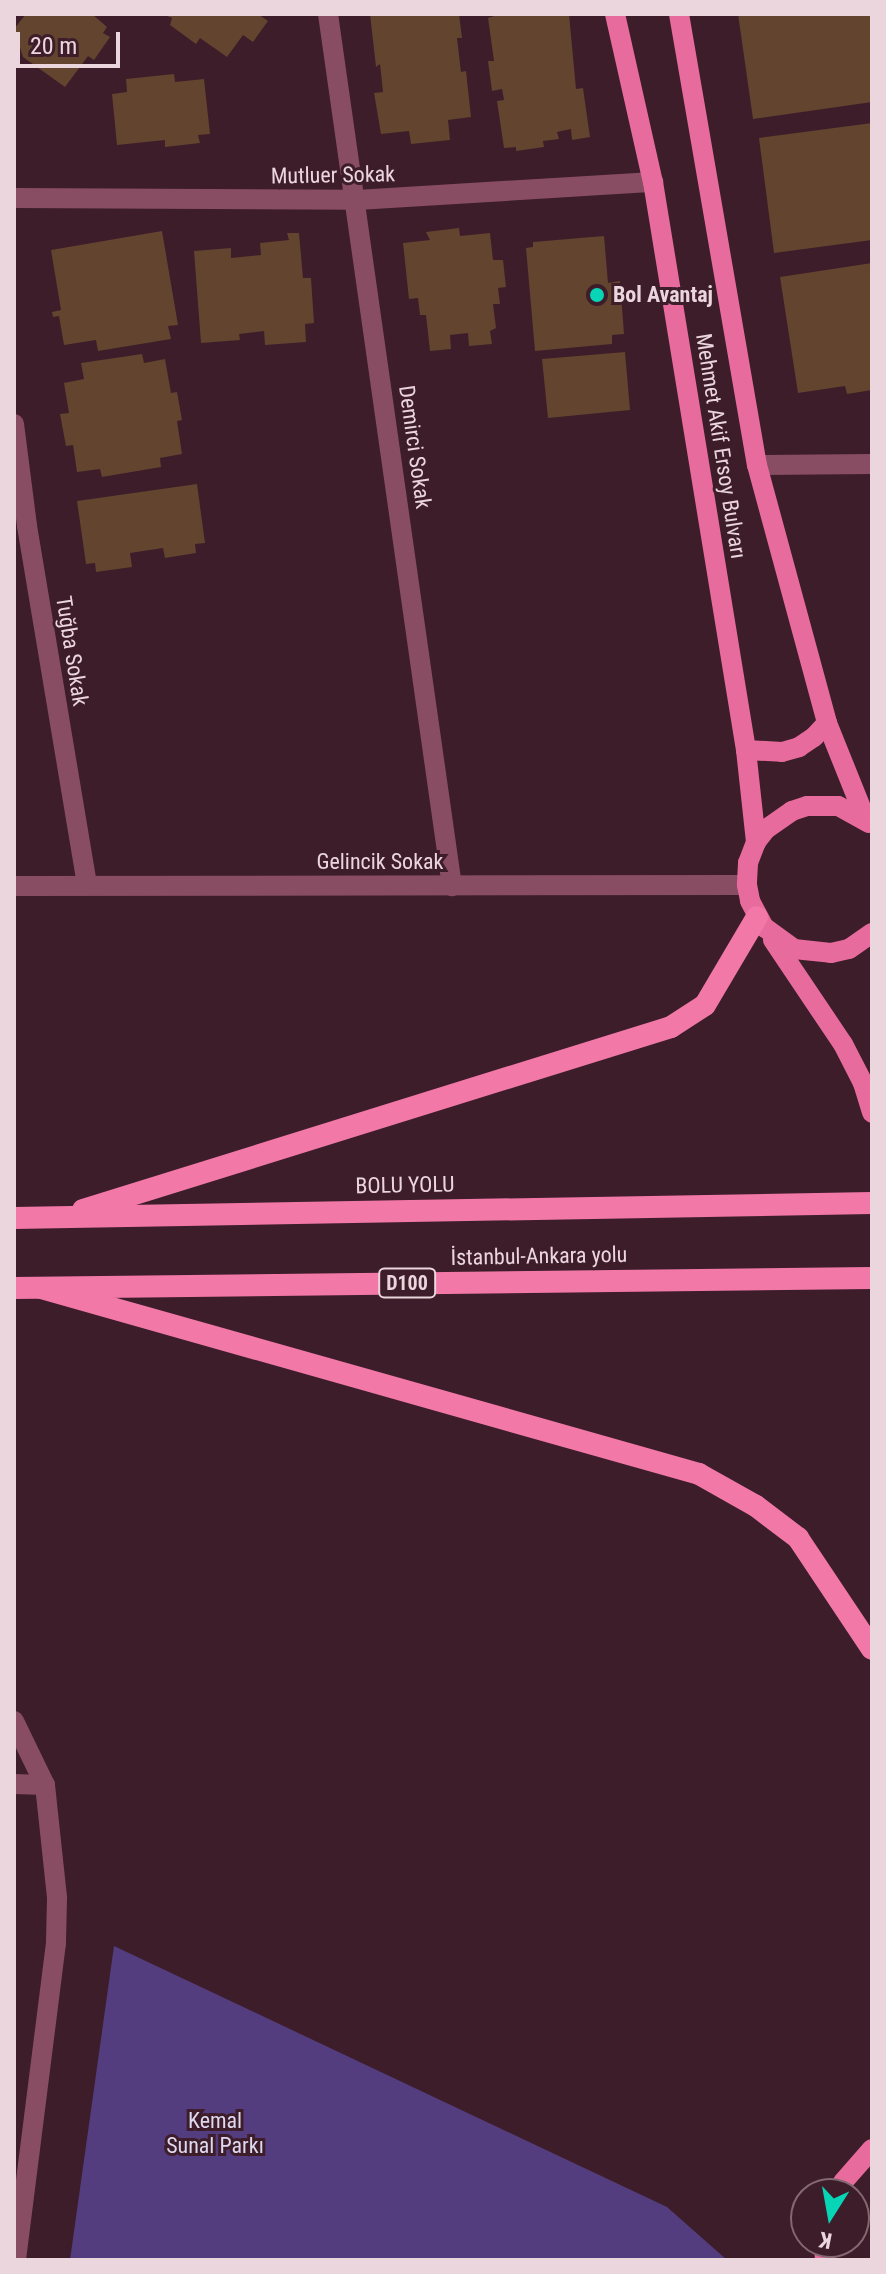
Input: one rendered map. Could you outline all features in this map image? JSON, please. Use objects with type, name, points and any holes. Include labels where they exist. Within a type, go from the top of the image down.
[{"type":"highway","points":[[57,1217],[671,1027],[705,1005],[760,922]]},
{"type":"highway","name":"BOLU YOLU","points":[[14,1218],[872,1203]]},
{"type":"highway","name":"İstanbul-Ankara yolu","points":[[14,1288],[872,1278]]},
{"type":"highway","points":[[41,1288],[699,1474],[756,1506],[798,1538],[872,1649]]},
{"type":"main road","name":"Mehmet Akif Ersoy Bulvarı","points":[[615,14],[653,182],[746,750],[756,842]]},
{"type":"main road","name":"Mehmet Akif Ersoy Bulvarı","points":[[679,14],[757,465],[827,723],[869,823]]},
{"type":"main road","points":[[746,750],[782,752],[799,747],[827,723]]},
{"type":"main road","points":[[869,823],[838,806],[807,806],[777,818],[756,842],[748,863],[747,885],[760,922],[843,1044],[863,1083],[872,1113]]},
{"type":"main road","points":[[760,922],[794,949],[812,953],[849,949],[872,933]]},
{"type":"main road","points":[[847,2178],[872,2149]]},
{"type":"street","name":"Demirci Sokak","points":[[328,14],[357,200],[452,886]]},
{"type":"street","name":"Mutluer Sokak","points":[[14,198],[357,200],[653,182]]},
{"type":"street","name":"Tuğba Sokak","points":[[14,424],[21,526],[87,885]]},
{"type":"street","points":[[757,465],[872,464]]},
{"type":"street","name":"Gelincik Sokak","points":[[14,886],[747,885]]},
{"type":"street","points":[[14,1721],[45,1785],[54,1845],[56,1943],[16,2260]]},
{"type":"street","points":[[14,1784],[45,1785]]},
{"type":"green space","name":"Kemal Sunal Parkı","points":[[114,1946],[667,2207],[727,2260],[70,2260]]},
{"type":"building","points":[[26,14],[92,14],[107,27],[103,33],[110,37],[94,60],[88,56],[65,87],[23,57],[14,29]]},
{"type":"building","points":[[162,14],[258,14],[268,21],[253,42],[243,35],[227,57],[200,38],[196,44],[170,25],[172,18]]},
{"type":"building","points":[[370,14],[459,14],[462,38],[457,38],[461,72],[466,71],[471,117],[448,120],[450,140],[411,144],[409,131],[381,134],[374,93],[383,92],[380,64],[376,67]]},
{"type":"building","points":[[501,14],[569,14],[576,89],[583,88],[590,137],[572,140],[571,129],[557,132],[559,139],[543,141],[544,147],[516,151],[516,147],[504,148],[497,101],[504,100],[502,89],[492,91],[488,61],[494,61],[488,18]]},
{"type":"building","points":[[738,14],[872,14],[872,102],[753,119]]},
{"type":"building","points":[[174,74],[175,82],[204,79],[210,134],[198,135],[200,143],[165,147],[165,140],[117,145],[112,94],[127,92],[126,79]]},
{"type":"building","points":[[872,123],[872,240],[774,253],[759,138]]},
{"type":"building","points":[[459,228],[460,236],[490,233],[493,260],[503,260],[506,287],[498,288],[500,304],[493,304],[496,328],[490,331],[492,344],[469,346],[468,333],[450,335],[451,349],[430,351],[426,315],[420,315],[418,298],[409,299],[403,243],[430,240],[426,232]]},
{"type":"building","points":[[162,231],[178,325],[168,326],[171,339],[98,351],[96,340],[64,345],[59,316],[53,317],[52,312],[61,310],[51,250]]},
{"type":"building","points":[[287,233],[299,233],[303,278],[311,278],[314,323],[305,324],[306,342],[265,345],[264,331],[239,334],[240,340],[201,343],[194,251],[231,248],[231,258],[261,255],[260,243],[289,240]]},
{"type":"building","points":[[604,236],[608,283],[620,281],[624,334],[612,335],[612,344],[535,351],[526,248],[533,247],[533,242]]},
{"type":"building","points":[[872,263],[872,390],[847,394],[845,386],[798,393],[780,277]]},
{"type":"building","points":[[625,352],[630,410],[548,418],[542,359]]},
{"type":"building","points":[[142,354],[144,363],[165,359],[171,393],[177,392],[182,420],[177,421],[182,454],[160,458],[161,467],[102,477],[100,469],[77,472],[73,445],[66,446],[60,414],[69,413],[64,383],[84,379],[81,363]]},
{"type":"building","points":[[197,484],[205,543],[195,544],[196,553],[165,558],[163,548],[130,553],[132,567],[96,572],[95,563],[86,564],[77,501]]},
{"type":"place","name":"Bol Avantaj","points":[[597,295]]}]
